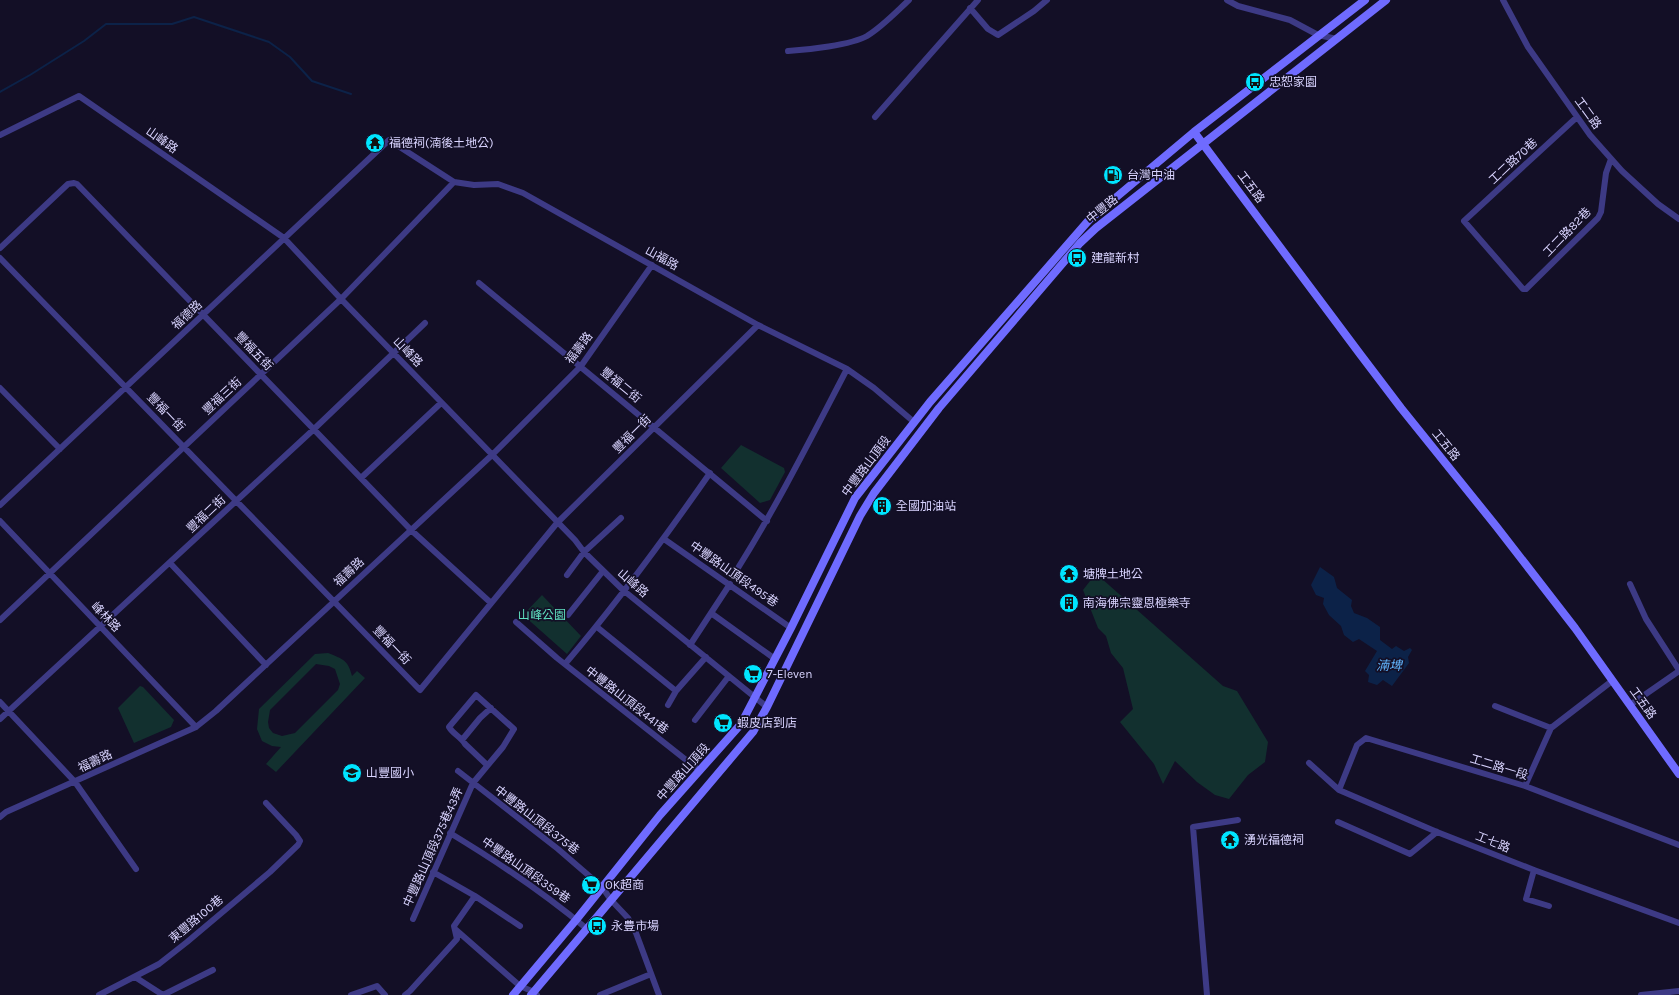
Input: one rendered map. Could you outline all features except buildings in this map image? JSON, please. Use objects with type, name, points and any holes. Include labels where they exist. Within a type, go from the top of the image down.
[{"type":"main road","name":"中豐路","points":[[914,422],[982,341],[1089,220],[1194,132],[1364,0]]},
{"type":"main road","name":"中豐路","points":[[925,427],[939,408],[1080,243],[1203,143],[1386,0]]},
{"type":"main road","name":"工五路","points":[[1194,132],[1401,408],[1496,526],[1575,628],[1679,774]]},
{"type":"main road","points":[[1109,204],[1116,213]]},
{"type":"main road","name":"中豐路山頂段","points":[[513,995],[576,920],[660,815],[741,724],[791,628],[855,498],[914,422]]},
{"type":"main road","name":"中豐路山頂段","points":[[534,994],[611,900],[753,732],[767,707],[860,516],[874,493],[925,427]]},
{"type":"street","points":[[788,51],[810,50],[860,39],[881,26],[909,0]]},
{"type":"street","points":[[875,117],[978,0]]},
{"type":"street","points":[[970,8],[988,29],[998,35],[1034,12],[1047,0]]},
{"type":"street","points":[[1227,0],[1238,6],[1290,20],[1318,35],[1337,39]]},
{"type":"street","name":"工二路","points":[[1503,0],[1528,47],[1590,135],[1658,204],[1679,219]]},
{"type":"street","name":"山峰路","points":[[0,135],[79,96],[284,238],[441,403],[576,540],[584,552],[603,571],[623,590],[767,707]]},
{"type":"street","name":"工二路70巷","points":[[1526,289],[1523,289],[1464,221],[1577,117]]},
{"type":"street","name":"福德路","points":[[0,505],[389,140]]},
{"type":"street","name":"山福路","points":[[389,140],[454,182],[474,185],[498,184],[513,188],[758,325],[847,369],[874,388],[914,422]]},
{"type":"street","name":"工二路82巷","points":[[1526,289],[1598,218],[1601,212],[1606,173],[1612,159]]},
{"type":"street","name":"豐福三街","points":[[0,620],[341,299],[454,182]]},
{"type":"street","name":"豐福五街","points":[[0,248],[68,184],[77,184],[411,530],[491,603]]},
{"type":"street","name":"豐福一街","points":[[0,258],[185,446],[236,501],[420,690],[558,523],[758,325]]},
{"type":"street","name":"福壽路","points":[[0,816],[196,727],[216,711],[492,455],[581,366],[652,265]]},
{"type":"street","name":"豐福二街","points":[[479,283],[767,521]]},
{"type":"street","name":"豐福二街","points":[[0,719],[314,430],[425,323]]},
{"type":"street","points":[[738,568],[767,521],[847,369]]},
{"type":"street","points":[[0,388],[60,449]]},
{"type":"street","points":[[360,478],[441,403]]},
{"type":"street","points":[[565,664],[597,627],[623,590],[664,539],[710,474]]},
{"type":"street","points":[[567,575],[584,552],[621,518]]},
{"type":"street","name":"峰林路","points":[[0,521],[196,727]]},
{"type":"street","name":"中豐路山頂段495巷","points":[[664,539],[791,628]]},
{"type":"street","points":[[170,563],[266,664]]},
{"type":"street","points":[[568,615],[603,571]]},
{"type":"street","points":[[690,645],[730,584]]},
{"type":"street","points":[[1630,584],[1646,619],[1679,670],[1630,705]]},
{"type":"street","points":[[711,613],[775,659]]},
{"type":"street","name":"中豐路山頂段441巷","points":[[516,622],[565,664],[700,771]]},
{"type":"street","points":[[597,627],[676,691]]},
{"type":"street","points":[[668,705],[676,691],[706,657]]},
{"type":"street","points":[[694,720],[729,676]]},
{"type":"street","points":[[1525,786],[1551,728],[1612,681]]},
{"type":"street","points":[[462,740],[480,718],[491,708],[476,695],[449,727],[451,731],[487,764]]},
{"type":"street","points":[[0,702],[76,782],[136,870]]},
{"type":"street","points":[[1495,706],[1551,728]]},
{"type":"street","name":"中豐路山頂段375巷43弄","points":[[413,919],[473,783],[487,764],[503,747],[514,729],[491,708]]},
{"type":"street","name":"工二路一段","points":[[1339,790],[1357,745],[1366,738],[1525,786],[1679,845]]},
{"type":"street","name":"工七路","points":[[1309,763],[1339,790],[1437,832],[1534,870],[1679,923]]},
{"type":"street","name":"中豐路山頂段375巷","points":[[458,771],[558,849],[602,887],[631,923],[659,995]]},
{"type":"street","name":"東豐路100巷","points":[[99,995],[159,964],[270,872],[298,845],[300,841],[296,835],[266,803]]},
{"type":"street","points":[[1207,995],[1193,827],[1238,820]]},
{"type":"street","points":[[1338,822],[1410,854],[1437,832]]},
{"type":"street","name":"中豐路山頂段359巷","points":[[450,833],[495,860],[539,890],[587,929]]},
{"type":"street","points":[[1534,870],[1526,899],[1549,906]]},
{"type":"street","points":[[433,872],[475,896],[520,926]]},
{"type":"street","points":[[407,993],[457,939],[454,926],[475,896]]},
{"type":"street","points":[[455,928],[520,986],[534,994]]},
{"type":"street","points":[[135,977],[161,995],[213,970]]},
{"type":"street","points":[[600,995],[651,974]]},
{"type":"street","points":[[355,994],[377,986]]},
{"type":"street","points":[[377,986],[378,995]]},
{"type":"street","points":[[377,986],[385,995]]},
{"type":"street","points":[[1641,995],[1679,991]]},
{"type":"green space","points":[[741,445],[784,468],[785,472],[770,500],[760,503],[721,468]]},
{"type":"green space","points":[[1101,578],[1223,686],[1237,691],[1268,742],[1265,762],[1248,775],[1229,799],[1215,795],[1197,782],[1175,761],[1163,784],[1154,764],[1120,722],[1133,709],[1123,668],[1111,653],[1106,636],[1098,628],[1083,590],[1090,581]]},
{"type":"green space","name":"山峰公園","points":[[542,595],[581,636],[567,654],[523,615]]},
{"type":"green space","points":[[328,653],[338,657],[347,663],[352,676],[357,671],[365,678],[276,772],[266,764],[281,747],[272,746],[262,741],[257,729],[259,709],[315,654]],"holes":[[[316,664],[329,666],[335,669],[340,684],[338,690],[295,733],[282,736],[273,733],[269,728],[268,722],[270,710]]]},
{"type":"green space","points":[[140,686],[143,687],[174,720],[171,727],[134,743],[118,708]]},
{"type":"water","name":"湳埤","points":[[1320,567],[1334,577],[1337,588],[1352,600],[1351,606],[1354,613],[1367,618],[1380,627],[1380,640],[1392,649],[1396,646],[1404,651],[1410,648],[1412,650],[1408,657],[1409,663],[1392,686],[1383,680],[1377,685],[1368,682],[1369,675],[1365,671],[1377,651],[1359,639],[1353,642],[1344,635],[1341,626],[1329,615],[1323,604],[1324,598],[1316,595],[1311,585]]},
{"type":"waterway","points":[[0,92],[84,41],[106,24],[172,24],[194,17],[269,42],[290,57],[312,81],[351,94]]},
{"type":"place","name":"忠恕家園","points":[[1255,82]]},
{"type":"place","name":"福德祠(湳後土地公)","points":[[375,143]]},
{"type":"place","name":"台灣中油","points":[[1113,175]]},
{"type":"place","name":"建龍新村","points":[[1077,258]]},
{"type":"place","name":"全國加油站","points":[[882,506]]},
{"type":"place","name":"塘牌土地公","points":[[1069,574]]},
{"type":"place","name":"南海佛宗靈恩極樂寺","points":[[1069,603]]},
{"type":"place","name":"7-Eleven","points":[[753,674]]},
{"type":"place","name":"蝦皮店到店","points":[[723,723]]},
{"type":"place","name":"山豐國小","points":[[352,773]]},
{"type":"place","name":"湧光福德祠","points":[[1230,840]]},
{"type":"place","name":"OK超商","points":[[591,885]]},
{"type":"place","name":"永豊市場","points":[[597,926]]}]
